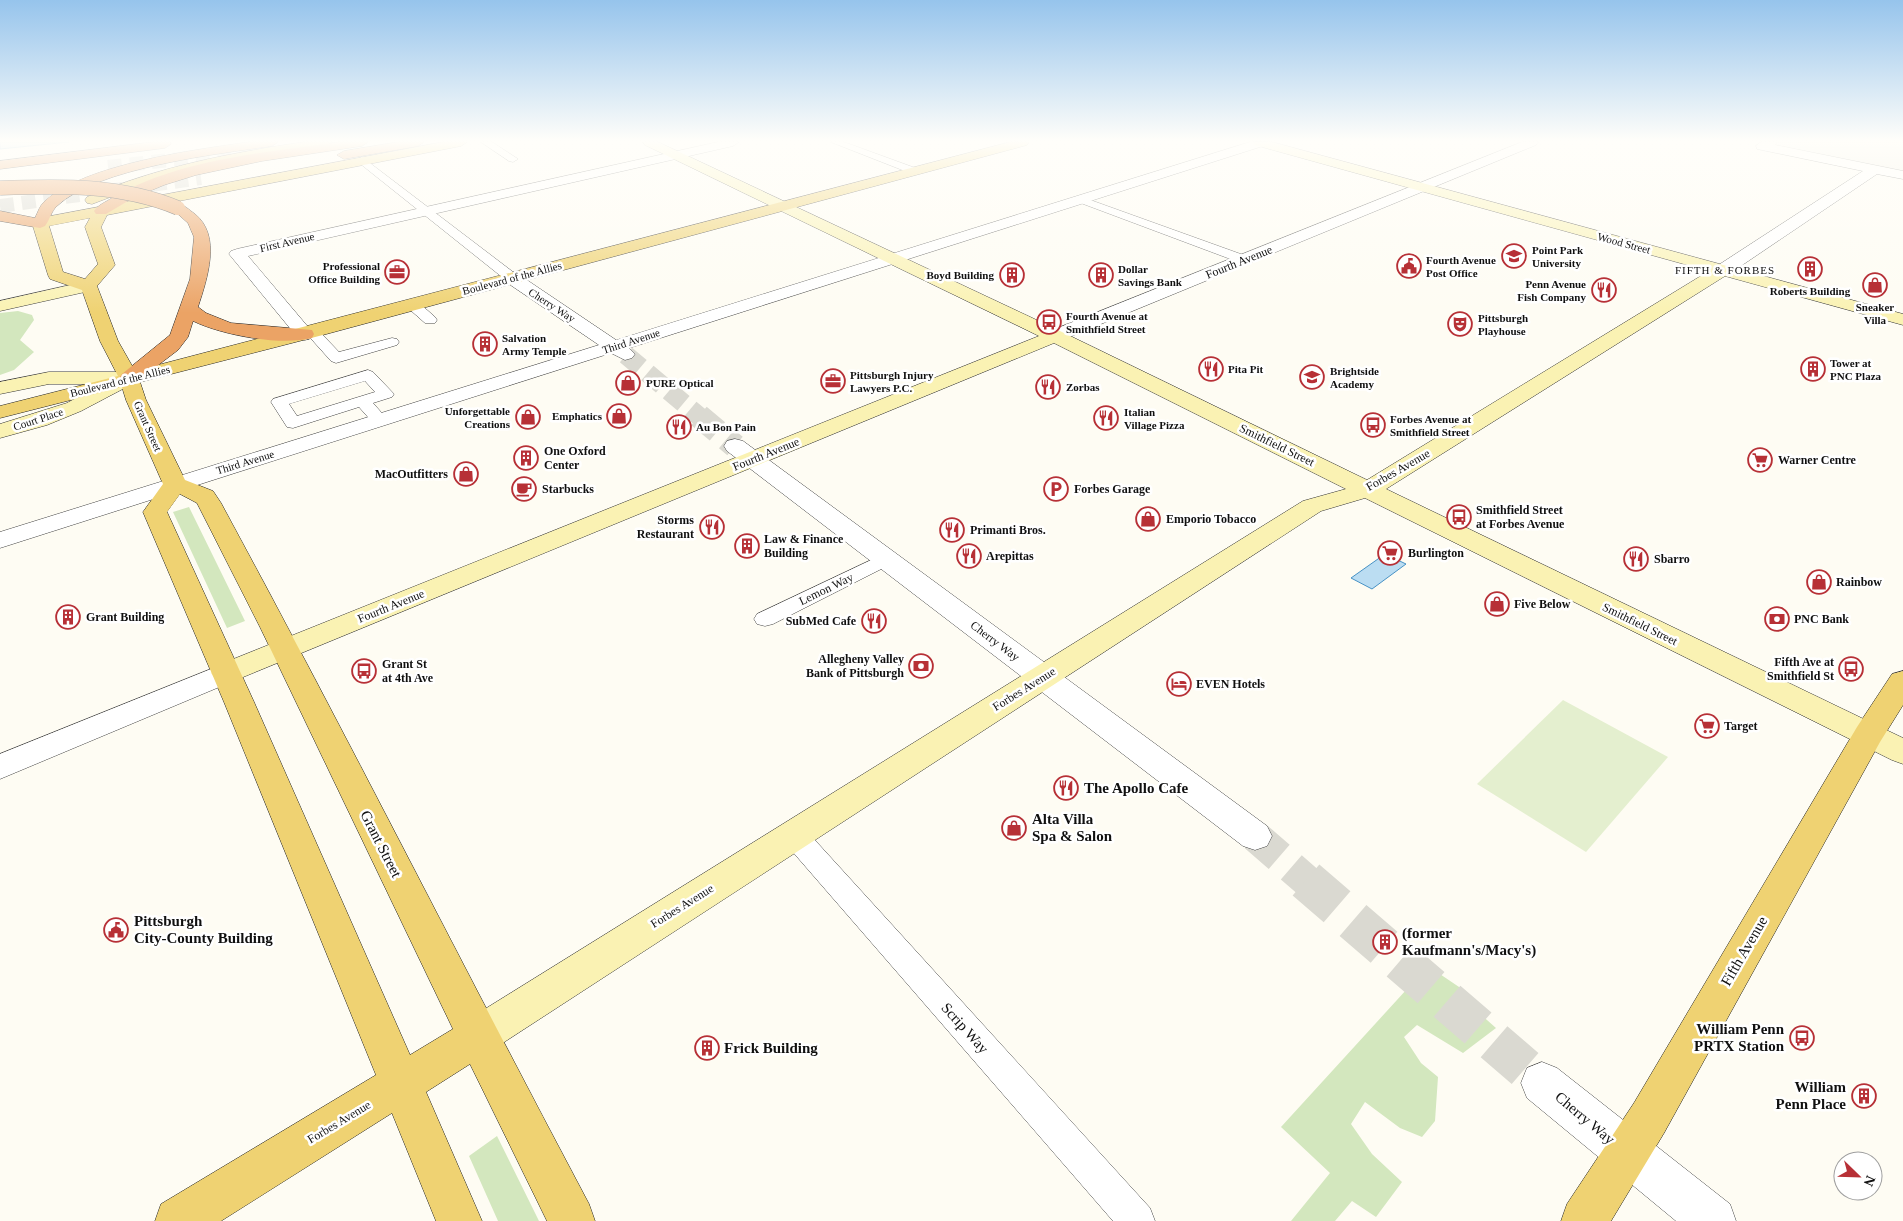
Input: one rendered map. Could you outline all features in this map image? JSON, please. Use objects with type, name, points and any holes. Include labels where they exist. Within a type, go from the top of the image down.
[{"type":"highway","points":[[101,212],[124,199]]},
{"type":"highway","points":[[129,378],[171,346],[179,337],[202,262],[202,237],[194,221],[178,208],[154,199]]},
{"type":"highway","points":[[0,216],[40,223]]},
{"type":"highway","points":[[188,308],[205,320],[233,328],[261,332],[309,333]]},
{"type":"main road","points":[[40,223],[93,199]]},
{"type":"main road","points":[[40,223],[166,199]]},
{"type":"main road","name":"Smithfield Street","points":[[769,199],[1055,336],[1903,752]]},
{"type":"main road","name":"Boulevard of the Allies","points":[[0,412],[309,333],[810,199]]},
{"type":"main road","name":"Wood Street","points":[[1463,199],[1903,320]]},
{"type":"main road","points":[[0,306],[88,286],[107,265],[93,227],[101,212]]},
{"type":"main road","points":[[40,223],[56,275],[88,286]]},
{"type":"main road","name":"Forbes Avenue","points":[[178,1221],[478,1036],[1312,506],[1367,490],[1723,270]]},
{"type":"main road","name":"Grant Street","points":[[88,286],[109,341],[129,378],[136,400],[175,484],[205,496],[285,649],[572,1221]]},
{"type":"main road","name":"Fourth Avenue","points":[[226,673],[744,452],[1055,336]]},
{"type":"main road","points":[[0,388],[49,378],[129,378]]},
{"type":"main road","name":"Court Place","points":[[0,431],[39,420],[74,407],[129,378]]},
{"type":"main road","points":[[175,484],[155,512],[226,673],[459,1221]]},
{"type":"main road","name":"Fifth Avenue","points":[[1584,1221],[1628,1153],[1868,735],[1903,681]]},
{"type":"street","name":"First Avenue","points":[[309,333],[237,254],[481,199]]},
{"type":"street","name":"Third Avenue","points":[[0,540],[343,431],[620,350],[893,258],[1085,199]]},
{"type":"street","name":"Fourth Avenue","points":[[1055,336],[1396,199]]},
{"type":"street","name":"Forbes Avenue","points":[[1723,270],[1830,199]]},
{"type":"street","name":"Cherry Way","points":[[512,278],[620,350]]},
{"type":"street","name":"Cherry Way","points":[[744,452],[1255,836]]},
{"type":"street","name":"Fourth Avenue","points":[[0,767],[226,673]]},
{"type":"street","name":"Cherry Way","points":[[1542,1083],[1628,1153]]},
{"type":"street","points":[[1628,1153],[1712,1221]]},
{"type":"lane","name":"Cherry Way","points":[[412,199],[512,278]]},
{"type":"lane","points":[[1082,200],[1245,260]]},
{"type":"lane","points":[[413,305],[430,320]]},
{"type":"lane","points":[[309,333],[336,358],[392,342]]},
{"type":"lane","points":[[368,375],[386,394],[362,401],[293,423],[279,402],[368,375]]},
{"type":"lane","points":[[362,401],[380,420]]},
{"type":"lane","points":[[326,412],[343,431]]},
{"type":"lane","name":"Lemon Way","points":[[766,619],[886,559]]},
{"type":"lane","name":"Scrip Way","points":[[794,835],[1137,1221]]},
{"type":"green space","points":[[18,311],[32,315],[34,320],[20,340],[34,352],[14,370],[0,375],[0,313]]},
{"type":"green space","points":[[189,507],[245,621],[227,628],[173,512]]},
{"type":"green space","points":[[1563,700],[1668,757],[1586,852],[1477,784]]},
{"type":"green space","points":[[1428,966],[1462,989],[1460,996],[1496,1028],[1463,1053],[1417,1025],[1404,1037],[1421,1063],[1438,1077],[1435,1121],[1422,1137],[1400,1128],[1365,1102],[1351,1124],[1372,1154],[1402,1182],[1376,1217],[1352,1201],[1335,1221],[1291,1221],[1330,1173],[1281,1127]]},
{"type":"green space","points":[[497,1136],[539,1221],[498,1221],[469,1156]]},
{"type":"water","points":[[1385,554],[1406,564],[1372,589],[1351,578]]},
{"type":"tunnel","points":[[0,206],[50,199]]},
{"type":"tunnel","points":[[626,355],[700,417]]},
{"type":"tunnel","points":[[699,416],[735,446]]},
{"type":"tunnel","points":[[1255,836],[1307,881]]},
{"type":"tunnel","points":[[1306,880],[1542,1083]]},
{"type":"place","name":"Point Park University","points":[[1514,256]]},
{"type":"place","name":"Fourth Avenue Post Office","points":[[1409,266]]},
{"type":"place","name":"Roberts Building","points":[[1810,269]]},
{"type":"place","name":"Professional Office Building","points":[[397,272]]},
{"type":"place","name":"Boyd Building","points":[[1012,275]]},
{"type":"place","name":"Dollar Savings Bank","points":[[1101,275]]},
{"type":"place","name":"Sneaker Villa","points":[[1875,285]]},
{"type":"place","name":"Penn Avenue Fish Company","points":[[1604,290]]},
{"type":"place","name":"Fourth Avenue at Smithfield Street","points":[[1049,322]]},
{"type":"place","name":"Pittsburgh Playhouse","points":[[1460,324]]},
{"type":"place","name":"Salvation Army Temple","points":[[485,344]]},
{"type":"place","name":"Pita Pit","points":[[1211,369]]},
{"type":"place","name":"Tower at PNC Plaza","points":[[1813,369]]},
{"type":"place","name":"Brightside Academy","points":[[1312,377]]},
{"type":"place","name":"Pittsburgh Injury Lawyers P.C.","points":[[833,381]]},
{"type":"place","name":"PURE Optical","points":[[628,383]]},
{"type":"place","name":"Zorbas","points":[[1048,387]]},
{"type":"place","name":"Emphatics","points":[[619,416]]},
{"type":"place","name":"Unforgettable Creations","points":[[528,417]]},
{"type":"place","name":"Italian Village Pizza","points":[[1106,418]]},
{"type":"place","name":"Forbes Avenue at Smithfield Street","points":[[1373,425]]},
{"type":"place","name":"Au Bon Pain","points":[[679,427]]},
{"type":"place","name":"One Oxford Center","points":[[526,458]]},
{"type":"place","name":"Warner Centre","points":[[1760,460]]},
{"type":"place","name":"MacOutfitters","points":[[466,474]]},
{"type":"place","name":"Starbucks","points":[[524,489]]},
{"type":"place","name":"Forbes Garage","points":[[1056,489]]},
{"type":"place","name":"Smithfield Street at Forbes Avenue","points":[[1459,517]]},
{"type":"place","name":"Emporio Tobacco","points":[[1148,519]]},
{"type":"place","name":"Storms Restaurant","points":[[712,527]]},
{"type":"place","name":"Primanti Bros.","points":[[952,530]]},
{"type":"place","name":"Law & Finance Building","points":[[747,546]]},
{"type":"place","name":"Burlington","points":[[1390,553]]},
{"type":"place","name":"Arepittas","points":[[969,556]]},
{"type":"place","name":"Sbarro","points":[[1636,559]]},
{"type":"place","name":"Rainbow","points":[[1819,582]]},
{"type":"place","name":"Five Below","points":[[1497,604]]},
{"type":"place","name":"Grant Building","points":[[68,617]]},
{"type":"place","name":"PNC Bank","points":[[1777,619]]},
{"type":"place","name":"SubMed Cafe","points":[[874,621]]},
{"type":"place","name":"Allegheny Valley Bank of Pittsburgh","points":[[921,666]]},
{"type":"place","name":"Fifth Ave at Smithfield St","points":[[1851,669]]},
{"type":"place","name":"Grant St at 4th Ave","points":[[364,671]]},
{"type":"place","name":"EVEN Hotels","points":[[1179,684]]},
{"type":"place","name":"Target","points":[[1707,726]]},
{"type":"place","name":"The Apollo Cafe","points":[[1066,788]]},
{"type":"place","name":"Alta Villa Spa & Salon","points":[[1014,828]]},
{"type":"place","name":"Pittsburgh City-County Building","points":[[116,930]]},
{"type":"place","name":"(former Kaufmann's/Macy's)","points":[[1385,942]]},
{"type":"place","name":"William Penn PRTX Station","points":[[1802,1038]]},
{"type":"place","name":"Frick Building","points":[[707,1048]]},
{"type":"place","name":"William Penn Place","points":[[1864,1096]]},
{"type":"district","name":"FIFTH & FORBES","points":[[1725,270]]}]
